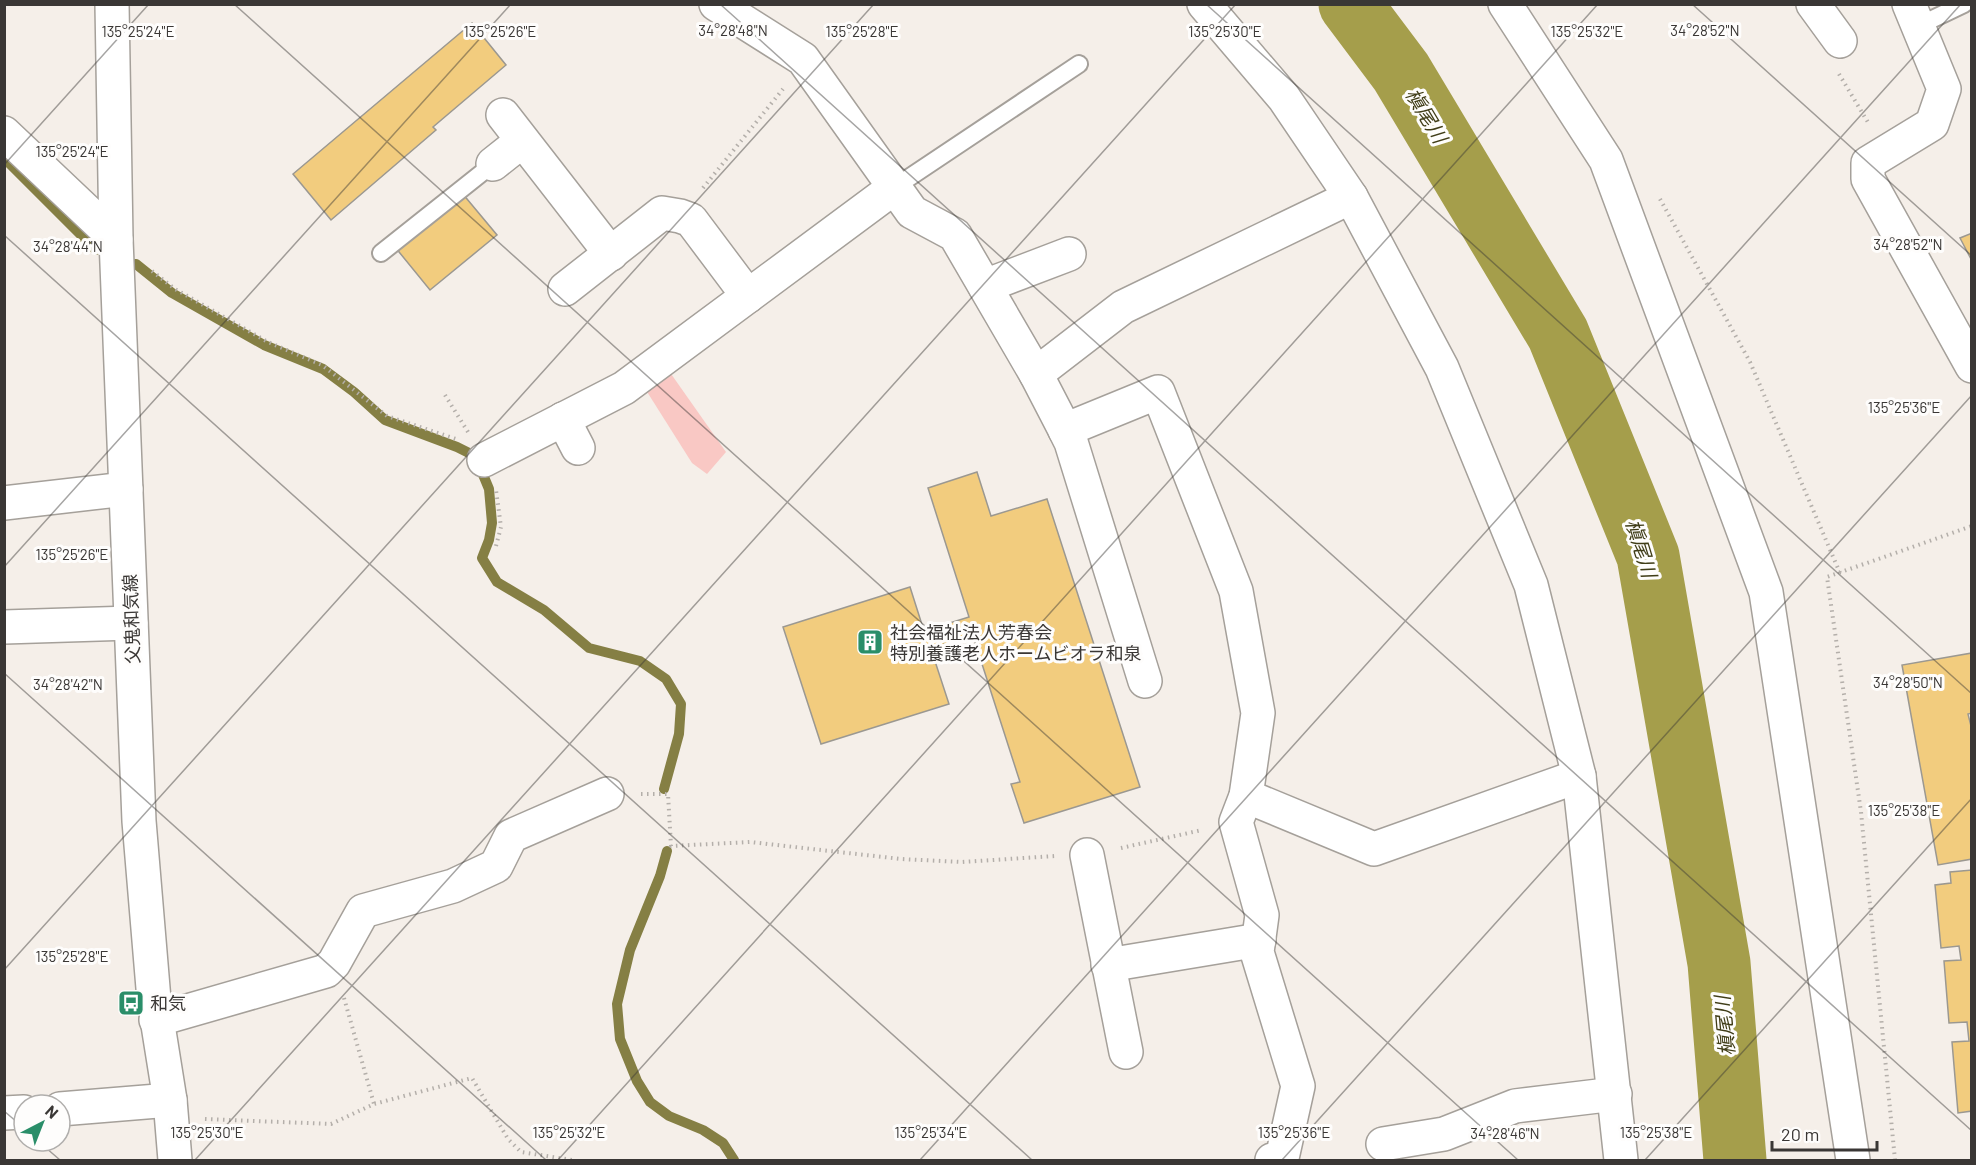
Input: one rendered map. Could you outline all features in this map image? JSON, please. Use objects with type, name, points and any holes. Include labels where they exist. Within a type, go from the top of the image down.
[{"type":"street","points":[[716,4],[803,59],[912,212],[955,235],[1036,374],[1071,442],[1144,681]]},
{"type":"street","points":[[1204,4],[1284,98],[1352,197],[1442,368],[1531,585],[1579,776],[1622,1161]]},
{"type":"street","points":[[1505,4],[1606,160],[1766,592],[1852,1161]]},
{"type":"street","name":"父鬼和気線","points":[[113,5],[116,239],[139,821],[156,1020],[170,1109],[175,1161]]},
{"type":"street","points":[[1914,15],[1944,88],[1932,124],[1868,163],[1868,179],[1971,366]]},
{"type":"street","points":[[503,115],[611,254]]},
{"type":"street","points":[[4,133],[116,239]]},
{"type":"street","points":[[493,164],[522,141]]},
{"type":"street","points":[[480,453],[563,419],[624,388],[895,188]]},
{"type":"street","points":[[1036,374],[1123,307],[1352,197]]},
{"type":"street","points":[[565,289],[663,213],[691,220],[748,296]]},
{"type":"street","points":[[985,286],[1069,254]]},
{"type":"street","points":[[1065,430],[1158,392],[1236,591],[1258,713],[1241,809],[1262,915],[1257,952],[1298,1086],[1282,1158],[1272,1161]]},
{"type":"street","points":[[563,419],[578,448]]},
{"type":"street","points":[[4,503],[126,489]]},
{"type":"street","points":[[4,627],[131,623]]},
{"type":"street","points":[[1241,809],[1374,849],[1579,776]]},
{"type":"street","points":[[156,1020],[326,971],[334,963],[363,911],[453,886],[496,866],[511,836],[607,794]]},
{"type":"street","points":[[1087,855],[1126,1052]]},
{"type":"street","points":[[1108,965],[1259,940]]},
{"type":"street","points":[[1383,1144],[1413,1141],[1446,1147],[1515,1106],[1615,1094]]},
{"type":"street","points":[[72,1109],[170,1109]]},
{"type":"lane","points":[[1914,15],[1964,4]]},
{"type":"lane","points":[[895,188],[1079,63]]},
{"type":"lane","points":[[381,253],[493,164]]},
{"type":"path","points":[[1829,17],[1824,53],[1886,152]]},
{"type":"path","points":[[680,216],[796,74],[803,59]]},
{"type":"path","points":[[1657,194],[1750,362],[1840,573]]},
{"type":"path","points":[[116,239],[175,289],[268,342],[322,365],[387,416],[480,453]]},
{"type":"path","points":[[445,395],[480,453],[498,495],[501,527],[495,546]]},
{"type":"path","points":[[1895,1161],[1861,812],[1827,577],[1971,526]]},
{"type":"path","points":[[607,794],[668,794],[671,846],[750,842],[901,859],[962,862],[1087,855],[1241,809]]},
{"type":"path","points":[[334,963],[375,1104]]},
{"type":"path","points":[[170,1109],[331,1124],[375,1104],[472,1078],[508,1139],[521,1152],[572,1161]]},
{"type":"shaded area","points":[[669,371],[726,452],[707,474],[692,463],[644,387]]},
{"type":"building","points":[[472,23],[506,65],[433,127],[436,130],[331,220],[293,174]]},
{"type":"building","points":[[462,193],[497,235],[430,290],[395,247]]},
{"type":"building","points":[[1972,233],[1972,261],[1960,238]]},
{"type":"building","name":"社会福祉法人芳春会 特別養護老人ホームビオラ和泉","points":[[977,472],[991,516],[1047,499],[1140,787],[1024,823],[1011,784],[1020,782],[973,636],[931,649],[949,704],[821,744],[783,627],[910,587],[924,631],[969,617],[928,488]]},
{"type":"building","points":[[1972,653],[1972,713],[1968,714],[1972,730],[1972,859],[1938,865],[1902,665]]},
{"type":"building","points":[[1972,870],[1972,1111],[1958,1113],[1952,1042],[1969,1041],[1967,1022],[1949,1023],[1944,961],[1961,960],[1959,946],[1941,948],[1935,885],[1951,883],[1950,872]]},
{"type":"waterway","name":"槇尾川","points":[[1350,4],[1401,72],[1558,334],[1648,556],[1719,963],[1735,1160]]},
{"type":"waterway","points":[[4,158],[96,250]]},
{"type":"waterway","points":[[136,264],[172,293],[264,345],[323,369],[354,392],[385,420],[457,447],[477,460],[489,489],[492,523],[482,558],[497,582],[544,610],[589,648],[640,661],[666,679],[681,704],[679,734],[664,789]]},
{"type":"waterway","points":[[667,851],[660,876],[630,950],[617,1004],[620,1039],[637,1081],[650,1102],[669,1116],[703,1130],[723,1143],[734,1160]]},
{"type":"place","name":"社会福祉法人芳春会 特別養護老人ホームビオラ和泉","points":[[870,642]]},
{"type":"place","name":"和気","points":[[131,1003]]}]
